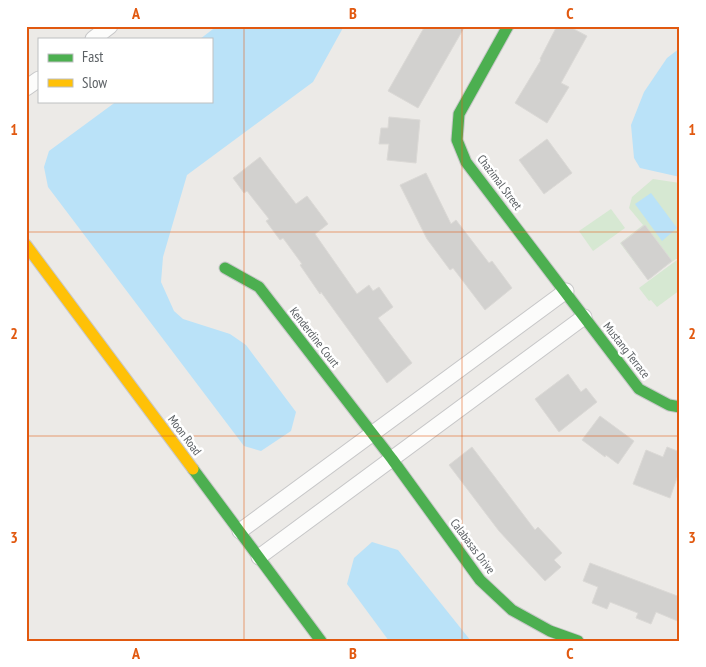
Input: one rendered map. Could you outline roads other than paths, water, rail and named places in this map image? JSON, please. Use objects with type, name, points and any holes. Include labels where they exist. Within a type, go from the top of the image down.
[{"type":"street","points":[[94,38],[110,26]]},
{"type":"street","name":"Chazimal Street","points":[[508,26],[459,114],[457,140],[466,162],[566,291]]},
{"type":"street","points":[[26,88],[38,80]]},
{"type":"street","name":"Moon Road","points":[[26,245],[321,641]]},
{"type":"street","name":"Kenderdine Court","points":[[225,268],[259,287],[392,459]]},
{"type":"street","points":[[240,532],[566,291]]},
{"type":"street","name":"Mustang Terrace","points":[[566,291],[639,389],[669,405],[680,407]]},
{"type":"street","points":[[259,557],[584,317]]},
{"type":"street","name":"Calabasas Drive","points":[[392,459],[480,580],[512,610],[550,630],[578,641]]},
{"type":"water","points":[[217,26],[344,26],[313,82],[187,175],[163,257],[161,282],[174,311],[183,319],[230,334],[246,345],[296,412],[291,431],[261,451],[244,446],[48,187],[44,167],[49,151],[116,102],[212,102],[212,38],[201,38]]},
{"type":"water","points":[[680,48],[680,177],[640,168],[634,158],[631,125],[644,92],[667,58]]},
{"type":"water","points":[[651,193],[677,228],[662,241],[635,204]]},
{"type":"water","points":[[372,542],[398,550],[471,641],[389,641],[347,584],[354,558]]}]
